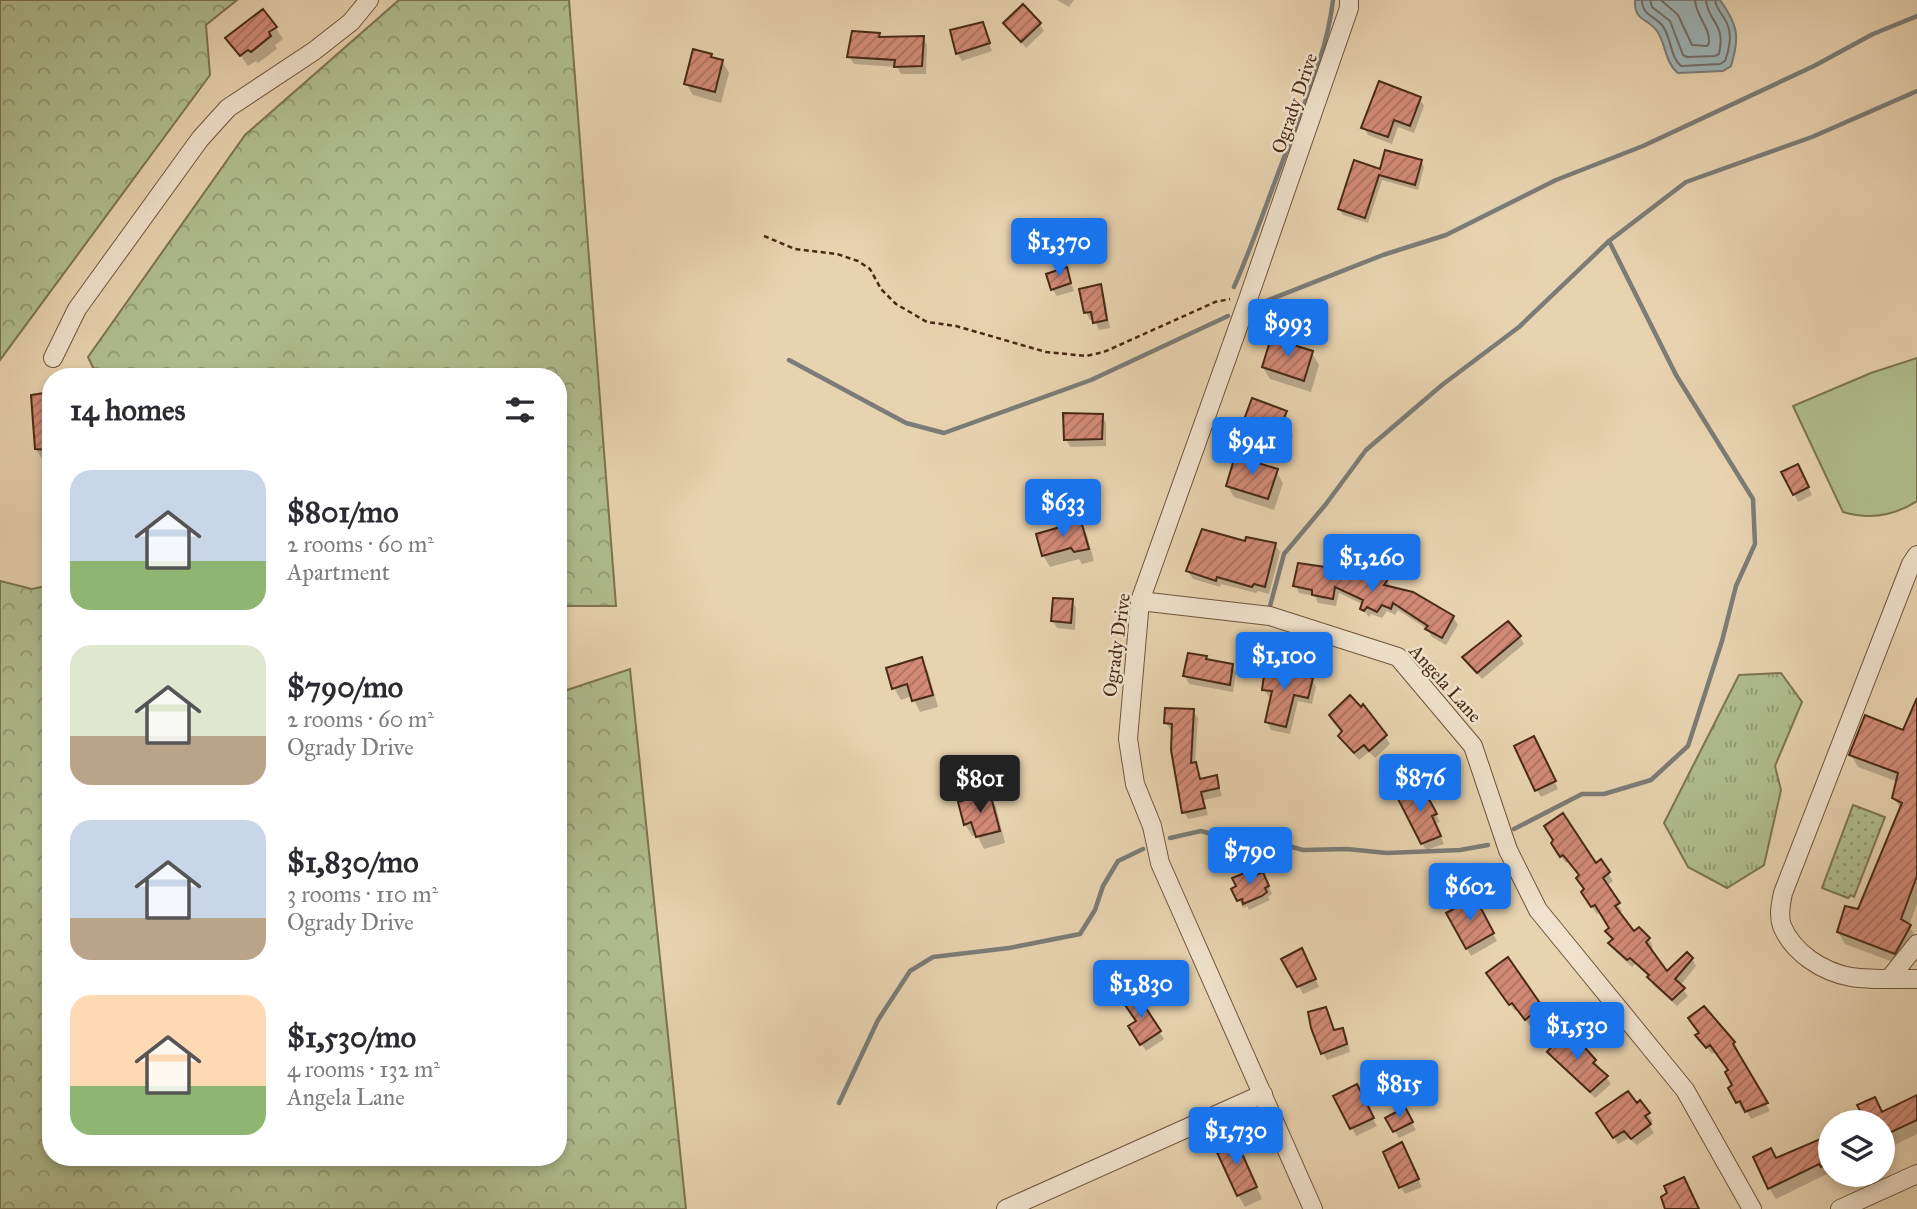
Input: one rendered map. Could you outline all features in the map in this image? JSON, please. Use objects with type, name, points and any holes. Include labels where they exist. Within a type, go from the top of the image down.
[{"type":"street","points":[[53,358],[77,309],[200,139],[228,108],[314,51],[351,22],[369,0]]},
{"type":"street","name":"Ogrady Drive","points":[[1313,1209],[1160,863],[1152,826],[1135,784],[1128,739],[1128,714],[1140,601],[1247,302],[1349,8],[1349,0]]},
{"type":"street","points":[[1917,555],[1783,893],[1780,909],[1782,924],[1791,941],[1805,957],[1847,976],[1917,979]]},
{"type":"street","name":"Angela Lane","points":[[1140,601],[1270,616],[1398,657],[1473,746],[1508,850],[1538,910],[1685,1090],[1752,1209]]},
{"type":"street","points":[[1889,979],[1917,944]]},
{"type":"street","points":[[1006,1209],[1263,1094]]},
{"type":"street","points":[[1840,1209],[1917,1174]]},
{"type":"path","points":[[764,236],[796,249],[837,254],[858,261],[870,269],[881,289],[895,304],[927,322],[957,326],[1046,352],[1086,356],[1104,352],[1215,302],[1229,298],[1247,302]]},
{"type":"green space","points":[[0,0],[237,0],[206,25],[210,75],[0,360]]},
{"type":"green space","points":[[399,0],[569,0],[616,606],[567,606],[567,368],[93,368],[88,357],[245,135]]},
{"type":"green space","points":[[1917,358],[1917,501],[1882,515],[1863,516],[1843,512],[1793,406],[1871,373]]},
{"type":"green space","points":[[0,581],[32,589],[42,587],[42,1166],[567,1166],[567,690],[630,669],[686,1209],[0,1209]]},
{"type":"green space","points":[[1781,673],[1802,702],[1775,766],[1781,790],[1764,865],[1727,888],[1688,867],[1664,823],[1739,675]]},
{"type":"green space","points":[[1853,805],[1885,817],[1854,897],[1851,895],[1848,898],[1822,888]]},
{"type":"water","points":[[1635,0],[1720,0],[1731,17],[1736,32],[1736,47],[1731,66],[1723,71],[1678,73],[1671,64],[1657,31],[1639,16]]},
{"type":"building","points":[[1023,4],[1041,23],[1021,42],[1003,23]]},
{"type":"building","points":[[263,9],[277,27],[269,32],[271,36],[251,52],[248,50],[240,56],[225,38]]},
{"type":"building","points":[[983,22],[990,43],[956,54],[950,30]]},
{"type":"building","points":[[852,31],[880,33],[879,37],[924,36],[922,66],[894,67],[895,60],[847,57]]},
{"type":"building","points":[[693,49],[723,60],[715,92],[684,84]]},
{"type":"building","points":[[1379,81],[1421,97],[1410,126],[1394,120],[1388,137],[1361,128]]},
{"type":"building","points":[[1385,150],[1422,160],[1415,185],[1379,175],[1365,218],[1338,209],[1354,160],[1380,169]]},
{"type":"building","points":[[1067,267],[1071,283],[1051,290],[1046,274]]},
{"type":"building","points":[[1101,284],[1107,320],[1093,323],[1091,312],[1084,313],[1079,289]]},
{"type":"building","points":[[1271,338],[1313,351],[1304,381],[1262,367]]},
{"type":"building","points":[[42,393],[42,449],[35,449],[31,395]]},
{"type":"building","points":[[1252,398],[1287,411],[1283,420],[1288,422],[1279,443],[1241,428]]},
{"type":"building","points":[[1063,413],[1103,414],[1102,439],[1064,440]]},
{"type":"building","points":[[1235,456],[1278,469],[1268,499],[1226,486]]},
{"type":"building","points":[[1798,464],[1809,487],[1793,495],[1781,472]]},
{"type":"building","points":[[1081,521],[1089,549],[1074,552],[1071,548],[1042,556],[1036,534]]},
{"type":"building","points":[[1202,529],[1245,541],[1246,537],[1276,543],[1265,587],[1254,584],[1252,587],[1217,577],[1216,581],[1186,571]]},
{"type":"building","points":[[1298,563],[1346,570],[1372,581],[1375,572],[1388,579],[1384,585],[1413,592],[1454,616],[1442,638],[1425,629],[1428,626],[1393,603],[1391,609],[1382,605],[1377,612],[1367,607],[1364,611],[1360,609],[1363,600],[1335,587],[1333,599],[1312,595],[1312,590],[1293,586]]},
{"type":"building","points":[[1053,598],[1073,599],[1071,623],[1051,621]]},
{"type":"building","points":[[1508,621],[1521,636],[1477,673],[1462,657]]},
{"type":"building","points":[[1188,653],[1233,664],[1230,685],[1183,676]]},
{"type":"building","points":[[922,657],[933,695],[912,701],[907,684],[892,689],[886,668]]},
{"type":"building","points":[[1281,666],[1299,669],[1298,674],[1313,678],[1308,698],[1294,695],[1286,727],[1265,722],[1272,691],[1262,690],[1265,667],[1280,671]]},
{"type":"building","points":[[1350,695],[1361,707],[1363,704],[1387,735],[1369,751],[1364,745],[1354,753],[1338,736],[1342,731],[1329,715]]},
{"type":"building","points":[[1917,698],[1917,876],[1901,919],[1911,925],[1895,954],[1837,932],[1845,906],[1858,909],[1902,803],[1892,798],[1898,773],[1849,755],[1865,715],[1903,730]]},
{"type":"building","points":[[1165,708],[1194,709],[1191,763],[1196,762],[1200,779],[1217,775],[1219,788],[1201,792],[1205,808],[1182,813],[1171,750],[1172,724],[1164,723]]},
{"type":"building","points":[[1534,736],[1556,781],[1535,791],[1514,746]]},
{"type":"building","points":[[1418,785],[1425,801],[1429,799],[1437,814],[1432,816],[1441,836],[1421,844],[1396,795]]},
{"type":"building","points":[[990,793],[1000,831],[976,837],[971,822],[964,825],[958,802]]},
{"type":"building","points":[[1563,813],[1596,863],[1601,859],[1610,872],[1603,878],[1620,903],[1615,906],[1634,931],[1639,927],[1650,938],[1646,942],[1667,971],[1687,952],[1693,958],[1675,979],[1685,988],[1672,1000],[1630,958],[1627,960],[1608,943],[1613,939],[1605,931],[1609,928],[1595,905],[1591,907],[1581,892],[1584,889],[1576,878],[1579,875],[1563,855],[1560,857],[1544,826]]},
{"type":"building","points":[[1252,870],[1254,876],[1263,872],[1269,886],[1265,888],[1267,892],[1262,896],[1243,904],[1242,899],[1237,901],[1231,889],[1236,886],[1232,878]]},
{"type":"building","points":[[1475,897],[1494,933],[1466,949],[1446,913]]},
{"type":"building","points":[[1302,948],[1316,979],[1297,987],[1281,959]]},
{"type":"building","points":[[1508,957],[1542,1006],[1525,1020],[1512,1003],[1509,1005],[1486,973]]},
{"type":"building","points":[[1136,993],[1161,1031],[1140,1045],[1128,1026],[1136,1021],[1123,1002]]},
{"type":"building","points":[[1704,1006],[1735,1042],[1733,1044],[1768,1103],[1745,1112],[1740,1101],[1736,1103],[1728,1088],[1732,1085],[1725,1072],[1728,1070],[1710,1045],[1706,1048],[1695,1035],[1699,1033],[1688,1018]]},
{"type":"building","points":[[1326,1007],[1334,1030],[1343,1028],[1347,1044],[1321,1054],[1308,1012]]},
{"type":"building","points":[[1564,1033],[1575,1043],[1578,1040],[1596,1060],[1593,1063],[1608,1076],[1590,1092],[1547,1052]]},
{"type":"building","points":[[1357,1084],[1374,1118],[1350,1129],[1333,1096]]},
{"type":"building","points":[[1628,1091],[1637,1103],[1640,1100],[1650,1113],[1645,1116],[1651,1124],[1631,1139],[1624,1131],[1613,1138],[1596,1113]]},
{"type":"building","points":[[1917,1095],[1917,1120],[1895,1130],[1895,1110],[1886,1110]]},
{"type":"building","points":[[1875,1097],[1881,1110],[1860,1110],[1857,1105]]},
{"type":"building","points":[[1405,1107],[1413,1122],[1393,1132],[1385,1118]]},
{"type":"building","points":[[1235,1138],[1257,1187],[1237,1196],[1215,1148]]},
{"type":"building","points":[[1818,1140],[1818,1164],[1768,1189],[1753,1157],[1771,1148],[1776,1158]]},
{"type":"building","points":[[1402,1142],[1419,1179],[1399,1188],[1383,1152]]},
{"type":"building","points":[[1684,1177],[1699,1209],[1665,1209],[1661,1197],[1667,1193],[1664,1186]]},
{"type":"waterway","points":[[1234,287],[1314,79],[1326,40],[1333,0]]},
{"type":"waterway","points":[[1261,303],[1383,255],[1446,235],[1556,180],[1643,146],[1814,66],[1873,34],[1917,16]]},
{"type":"waterway","points":[[1514,829],[1582,794],[1604,794],[1651,780],[1688,746],[1722,641],[1736,586],[1755,544],[1753,499],[1676,375],[1609,241],[1686,182],[1812,137],[1917,91]]},
{"type":"waterway","points":[[1270,606],[1284,554],[1366,450],[1442,385],[1519,327],[1609,241]]},
{"type":"waterway","points":[[789,360],[906,423],[944,433],[1091,380],[1228,316]]},
{"type":"waterway","points":[[1170,838],[1201,831],[1220,836],[1263,839],[1303,850],[1347,849],[1387,853],[1460,850],[1488,845]]},
{"type":"waterway","points":[[839,1103],[878,1020],[910,971],[933,957],[1009,948],[1080,934],[1095,910],[1103,886],[1118,861],[1143,849]]}]
